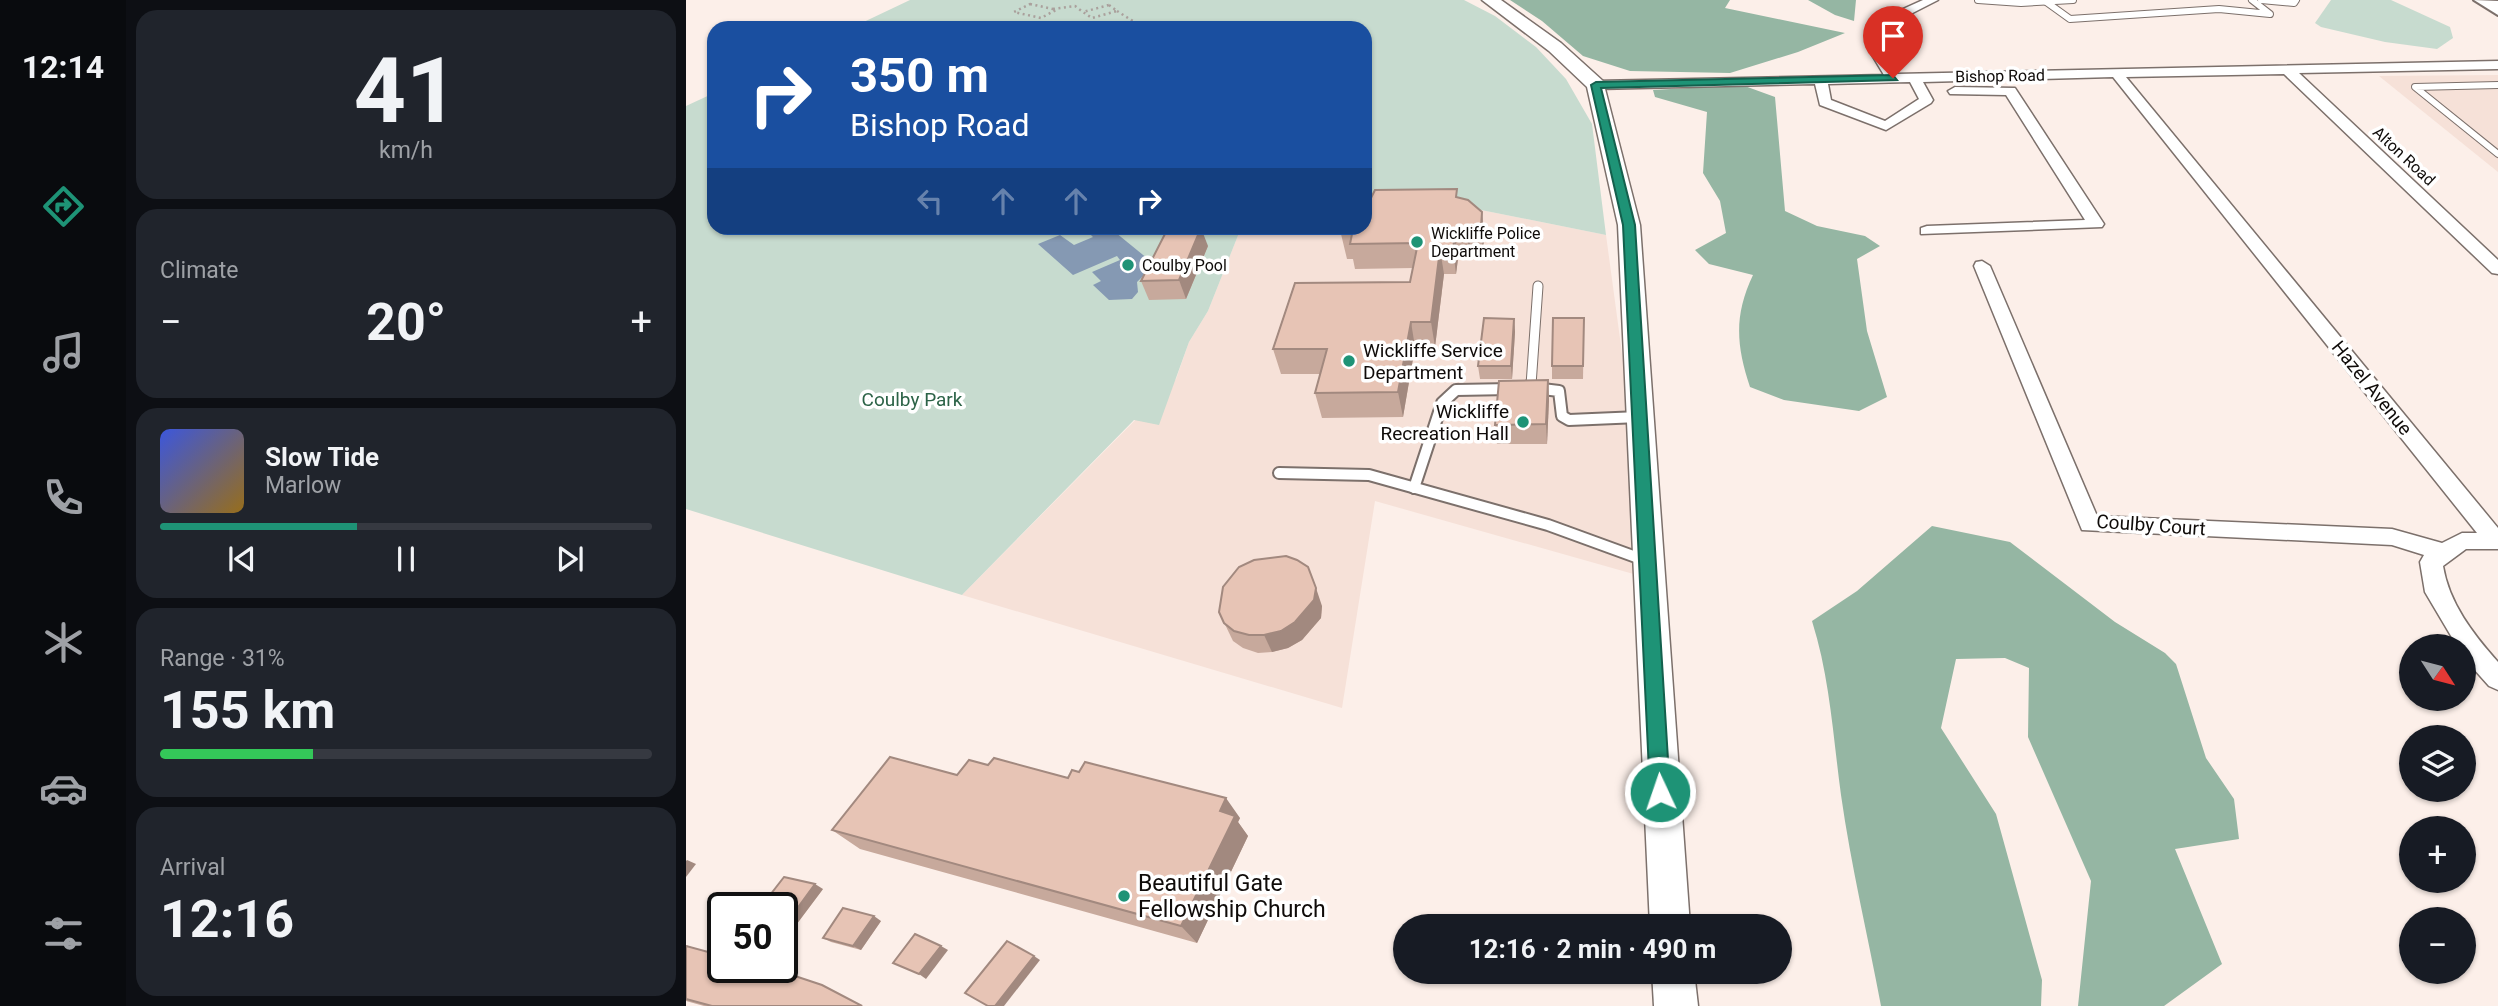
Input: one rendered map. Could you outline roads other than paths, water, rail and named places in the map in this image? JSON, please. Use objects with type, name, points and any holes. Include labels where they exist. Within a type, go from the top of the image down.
[{"type":"main road","points":[[1490,0],[1555,47],[1596,85],[1629,225],[1669,914]]},
{"type":"main road","points":[[2483,0],[2498,9]]},
{"type":"main road","points":[[1674,984],[1676,1006]]},
{"type":"street","points":[[1893,78],[1878,55],[1876,36],[1887,21],[1932,0]]},
{"type":"street","name":"Bishop Road","points":[[1596,85],[1893,78],[1917,84],[2001,76],[2498,65]]},
{"type":"street","name":"Alton Road","points":[[2287,69],[2498,269]]},
{"type":"street","name":"Hazel Avenue","points":[[2116,73],[2497,541]]},
{"type":"street","points":[[1927,231],[2096,224],[2001,76]]},
{"type":"street","points":[[1821,80],[1825,102],[1886,126],[1926,100],[1917,84]]},
{"type":"street","points":[[1917,84],[2010,91]]},
{"type":"street","name":"Coulby Court","points":[[1982,266],[2090,524],[2392,537],[2445,553]]},
{"type":"street","name":"Hazel Avenue","points":[[2445,553],[2462,541],[2497,541]]},
{"type":"street","points":[[2445,553],[2431,562],[2435,592],[2472,650],[2498,679]]},
{"type":"lane","points":[[1978,0],[2073,0]]},
{"type":"lane","points":[[2045,1],[2070,19],[2219,9],[2270,14],[2252,0]]},
{"type":"lane","points":[[2261,0],[2294,3],[2296,0]]},
{"type":"lane","points":[[2498,85],[2415,87],[2498,154]]},
{"type":"lane","points":[[1531,388],[1538,286]]},
{"type":"lane","points":[[1414,488],[1442,403],[1456,390],[1551,387],[1559,391],[1562,416],[1569,420],[1639,417]]},
{"type":"lane","points":[[1279,473],[1368,475],[1548,525],[1647,561]]},
{"type":"water","name":"Coulby Pool","points":[[1060,235],[1074,245],[1093,237],[1091,235],[1119,235],[1148,259],[1149,270],[1137,282],[1138,292],[1132,299],[1109,300],[1093,285],[1101,281],[1092,272],[1120,260],[1117,256],[1073,275],[1038,244]]},
{"type":"place","name":"Wickliffe Police Department","points":[[1417,242]]},
{"type":"place","name":"Coulby Pool","points":[[1128,265]]},
{"type":"place","name":"Wickliffe Service Department","points":[[1349,361]]},
{"type":"place","name":"Wickliffe Recreation Hall","points":[[1523,422]]},
{"type":"place","name":"Beautiful Gate Fellowship Church","points":[[1124,896]]},
{"type":"park label","name":"Coulby Park","points":[[912,399]]}]
